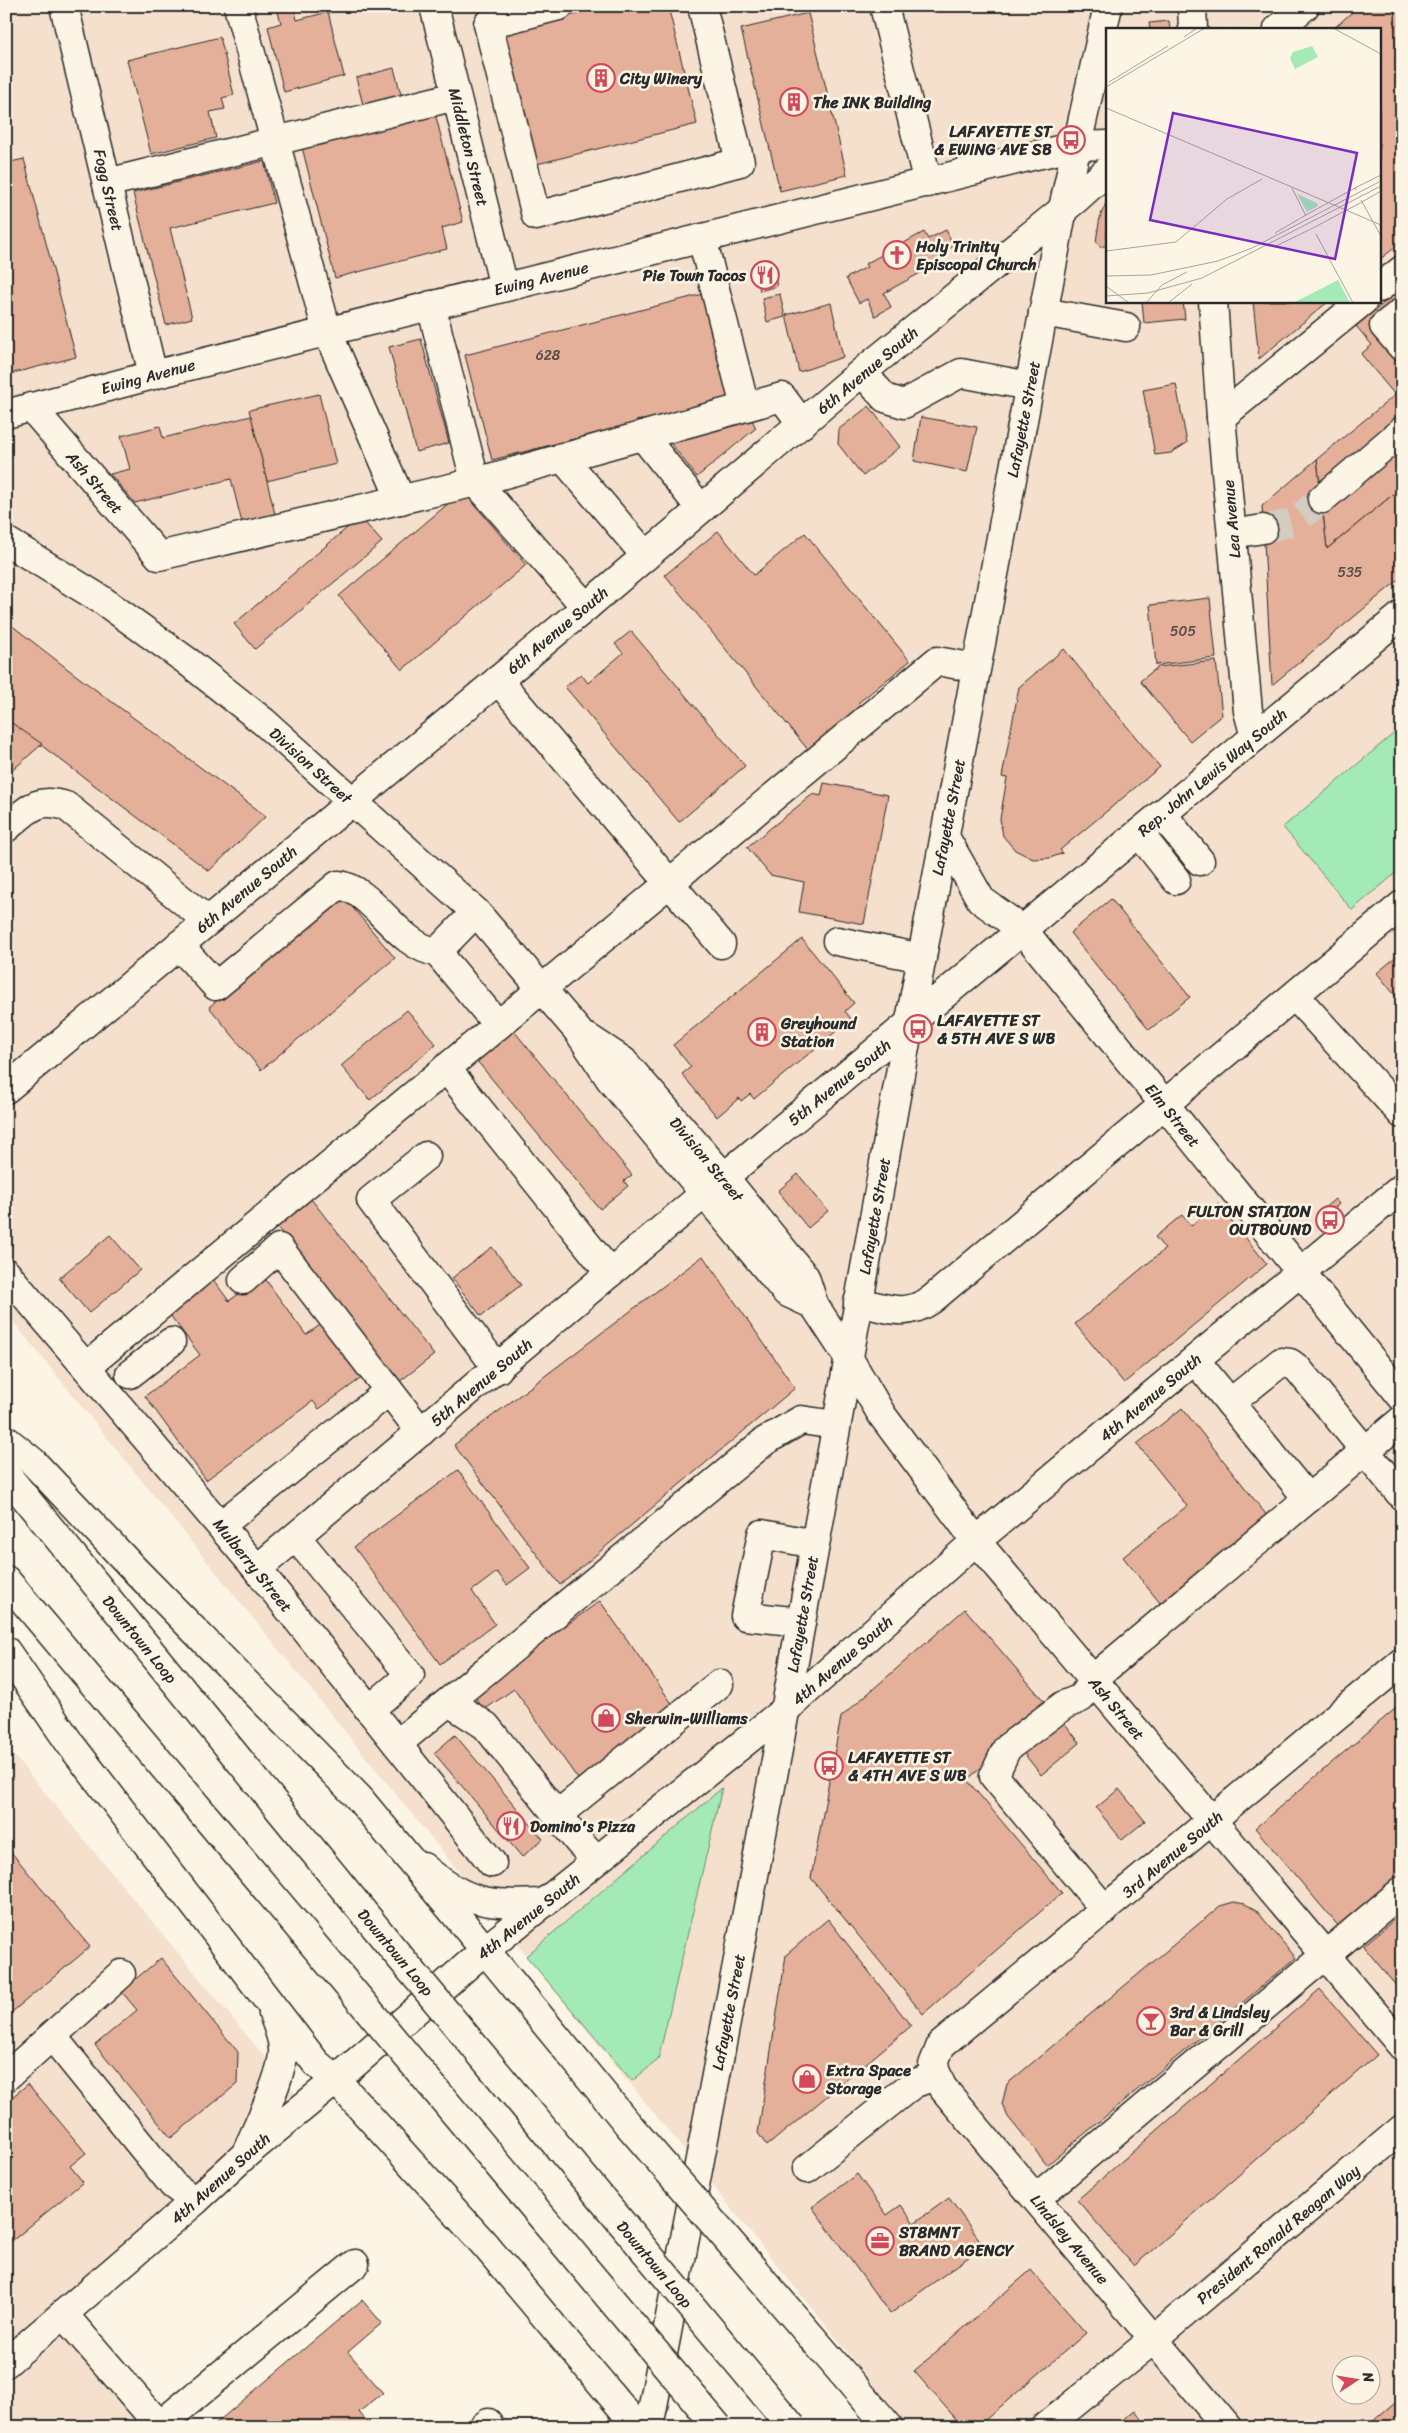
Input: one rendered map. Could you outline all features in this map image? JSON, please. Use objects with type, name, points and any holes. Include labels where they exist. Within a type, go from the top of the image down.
[{"type":"main road","name":"Fogg Street","points":[[64,6],[153,375]]},
{"type":"main road","points":[[238,6],[327,331],[401,500],[475,482],[782,398],[802,424]]},
{"type":"main road","name":"Middleton Street","points":[[434,6],[504,287]]},
{"type":"main road","points":[[560,6],[488,24],[536,216],[740,162],[702,6]]},
{"type":"main road","points":[[884,6],[928,183]]},
{"type":"main road","name":"Lafayette Street","points":[[649,2427],[786,1709],[858,1302],[1043,312],[1077,146],[1104,46],[1108,6]]},
{"type":"main road","points":[[1192,6],[1193,28]]},
{"type":"main road","points":[[1279,28],[1305,6]]},
{"type":"main road","points":[[108,184],[456,96]]},
{"type":"main road","name":"Ewing Avenue","points":[[18,411],[327,331],[1077,146],[1106,145]]},
{"type":"main road","name":"6th Avenue South","points":[[6,1089],[586,607],[862,372],[1106,172]]},
{"type":"main road","points":[[702,238],[745,407]]},
{"type":"main road","points":[[1380,287],[1402,270]]},
{"type":"main road","name":"Lea Avenue","points":[[1212,302],[1248,711],[1255,737]]},
{"type":"main road","points":[[1221,417],[1362,302]]},
{"type":"main road","points":[[431,305],[475,482],[586,607]]},
{"type":"main road","points":[[1043,312],[1126,327]]},
{"type":"main road","points":[[1402,312],[1384,326],[1402,347]]},
{"type":"main road","points":[[862,372],[885,398],[904,404],[961,373],[1030,386]]},
{"type":"main road","name":"Ash Street","points":[[18,411],[158,556],[401,500]]},
{"type":"main road","points":[[1322,499],[1402,431]]},
{"type":"main road","points":[[642,435],[701,509]]},
{"type":"main road","points":[[562,457],[646,556]]},
{"type":"main road","points":[[1232,534],[1263,529]]},
{"type":"main road","name":"Division Street","points":[[6,541],[102,600],[159,641],[264,722],[476,912],[578,1031],[610,1079],[786,1292],[814,1305]]},
{"type":"main road","name":"Rep. John Lewis Way South","points":[[1024,930],[1402,614]]},
{"type":"main road","points":[[86,1367],[937,661],[976,668]]},
{"type":"main road","points":[[498,680],[721,944]]},
{"type":"main road","points":[[6,828],[30,808],[49,801],[66,806],[208,922]]},
{"type":"main road","points":[[1162,814],[1200,861]]},
{"type":"main road","points":[[1139,833],[1176,880]]},
{"type":"main road","name":"Elm Street","points":[[945,836],[981,900],[1024,930],[1402,1397]]},
{"type":"main road","points":[[179,945],[216,986],[332,888],[338,885],[353,889],[410,941],[419,947],[437,952],[498,1025]]},
{"type":"main road","points":[[858,1302],[905,1311],[920,1307],[1165,1106],[1402,905]]},
{"type":"main road","points":[[437,952],[476,912]]},
{"type":"main road","name":"5th Avenue South","points":[[724,1177],[866,1058],[1024,930]]},
{"type":"main road","points":[[837,941],[922,958]]},
{"type":"main road","points":[[1295,996],[1402,1114]]},
{"type":"main road","name":"Division Street","points":[[578,1031],[623,1061],[724,1177],[806,1277],[814,1305],[848,1357]]},
{"type":"main road","points":[[446,1068],[610,1273]]},
{"type":"main road","points":[[426,1156],[371,1200],[498,1368]]},
{"type":"main road","name":"4th Avenue South","points":[[6,2363],[195,2201],[246,2154],[336,2080],[485,1950],[786,1709],[976,1541],[1402,1188]]},
{"type":"main road","name":"5th Avenue South","points":[[257,1568],[704,1194]]},
{"type":"main road","points":[[243,1280],[279,1248],[421,1432]]},
{"type":"main road","name":"Mulberry Street","points":[[6,1273],[257,1568],[492,1863]]},
{"type":"main road","points":[[130,1329],[162,1350],[130,1374]]},
{"type":"main road","name":"Ash Street","points":[[848,1357],[882,1415],[976,1541],[1402,2046]]},
{"type":"main road","points":[[1195,1360],[1308,1499]]},
{"type":"main road","points":[[1230,1403],[1281,1362],[1290,1363],[1298,1369],[1402,1496]]},
{"type":"main road","points":[[221,1525],[390,1391]]},
{"type":"main road","points":[[397,1744],[765,1441],[802,1420],[836,1425]]},
{"type":"main road","points":[[1105,1910],[994,1776],[1007,1748],[1064,1705],[1081,1698],[1093,1680],[1402,1420]]},
{"type":"main road","points":[[6,1440],[32,1461],[133,1568],[358,1797],[627,2123],[890,2427]]},
{"type":"main road","name":"Downtown Loop","points":[[6,1474],[394,1950],[792,2427]]},
{"type":"main road","points":[[801,1622],[745,1616],[762,1534],[815,1544]]},
{"type":"main road","points":[[296,1537],[410,1675],[370,1710]]},
{"type":"main road","points":[[6,1580],[718,2427]]},
{"type":"main road","points":[[6,1651],[71,1745],[316,2063],[336,2080],[485,2245],[638,2427]]},
{"type":"main road","name":"3rd Avenue South","points":[[937,2075],[933,2065],[941,2045],[1212,1822],[1402,1662]]},
{"type":"main road","points":[[556,1815],[719,1684]]},
{"type":"main road","points":[[449,1702],[486,1726],[556,1815],[596,1860]]},
{"type":"main road","points":[[404,1851],[443,1884],[479,1901],[501,1905],[544,1903]]},
{"type":"main road","points":[[1036,2198],[1402,1891]]},
{"type":"main road","points":[[6,2077],[120,1974]]},
{"type":"main road","points":[[246,2154],[275,2082],[283,2048],[274,2015],[256,1984]]},
{"type":"main road","points":[[52,2036],[173,2185],[195,2201]]},
{"type":"main road","points":[[807,2168],[913,2084],[937,2075]]},
{"type":"main road","name":"Lindsley Avenue","points":[[937,2075],[942,2087],[1227,2427]]},
{"type":"main road","name":"President Ronald Reagan Way","points":[[1045,2427],[1154,2339],[1402,2129]]},
{"type":"main road","points":[[64,2315],[160,2426],[355,2264]]},
{"type":"shaded area","points":[[6,6],[1402,6],[1402,2427],[908,2427],[6,1313]]},
{"type":"shaded area","points":[[6,1746],[305,2105],[64,2315],[161,2427],[6,2427]]},
{"type":"green space","points":[[1399,729],[1402,731],[1402,868],[1352,910],[1283,827]]},
{"type":"green space","points":[[722,1788],[658,2060],[632,2081],[526,1956]]},
{"type":"building","points":[[294,6],[297,20],[328,12],[344,76],[284,92],[268,27],[281,23],[277,8]]},
{"type":"building","name":"City Winery","points":[[609,6],[668,6],[697,124],[537,164],[504,32]]},
{"type":"building","points":[[1359,6],[1402,6],[1402,242],[1380,259],[1380,28],[1334,28]]},
{"type":"building","name":"The INK Building","points":[[808,13],[847,175],[780,191],[741,29]]},
{"type":"building","points":[[1169,21],[1170,28],[1150,28],[1149,23]]},
{"type":"building","points":[[220,37],[234,95],[222,98],[225,109],[210,112],[216,138],[151,154],[127,60]]},
{"type":"building","points":[[394,68],[403,102],[365,112],[356,78]]},
{"type":"building","points":[[435,113],[463,222],[442,228],[447,249],[335,278],[302,147]]},
{"type":"building","points":[[24,159],[76,357],[6,375],[6,163]]},
{"type":"building","points":[[264,161],[274,203],[170,228],[192,318],[166,325],[133,193]]},
{"type":"building","points":[[1106,203],[1106,245],[1101,248],[1096,241],[1100,217]]},
{"type":"building","points":[[946,230],[953,244],[952,247],[938,255],[942,261],[884,293],[891,307],[875,316],[867,299],[859,303],[846,278],[867,267],[865,264],[924,232],[928,239]]},
{"type":"building","name":"Pie Town Tacos","points":[[770,259],[777,286],[760,291],[754,263]]},
{"type":"building","points":[[1402,288],[1402,487],[1327,549],[1317,459],[1395,395],[1361,354],[1372,345],[1356,326]]},
{"type":"building","points":[[703,294],[730,399],[492,460],[465,355]]},
{"type":"building","points":[[780,294],[785,317],[767,322],[762,298]]},
{"type":"building","points":[[1142,302],[1183,302],[1185,319],[1144,323]]},
{"type":"building","points":[[1253,302],[1328,302],[1259,359]]},
{"type":"building","points":[[831,303],[843,357],[799,372],[786,315]]},
{"type":"building","points":[[421,339],[449,443],[416,452],[389,347]]},
{"type":"building","points":[[1176,384],[1187,443],[1171,453],[1155,455],[1143,390]]},
{"type":"building","points":[[319,394],[336,464],[267,481],[249,410]]},
{"type":"building","points":[[869,406],[900,447],[863,476],[838,444],[839,429]]},
{"type":"building","points":[[251,416],[276,518],[243,527],[231,479],[135,503],[110,474],[130,469],[121,436],[160,426],[163,438]]},
{"type":"building","points":[[750,416],[756,428],[697,477],[665,436]]},
{"type":"building","points":[[921,417],[977,427],[967,472],[914,461]]},
{"type":"building","points":[[1317,459],[1327,549],[1402,487],[1402,577],[1272,685],[1262,506]]},
{"type":"building","points":[[463,491],[526,565],[402,670],[339,596]]},
{"type":"building","points":[[360,517],[382,542],[255,649],[234,624]]},
{"type":"building","points":[[718,531],[754,575],[805,533],[910,661],[858,703],[862,707],[809,751],[665,575]]},
{"type":"building","points":[[1210,598],[1216,658],[1156,665],[1150,605]]},
{"type":"building","points":[[6,621],[266,816],[209,871],[6,719]]},
{"type":"building","points":[[631,631],[745,766],[679,822],[565,687],[581,674],[588,683],[623,653],[615,644]]},
{"type":"building","points":[[1064,649],[1160,767],[1060,850],[1063,853],[1050,858],[1033,859],[1015,850],[1003,836],[1000,819],[1007,778],[1002,777],[1019,687]]},
{"type":"building","points":[[1216,661],[1222,715],[1190,741],[1140,681],[1158,667]]},
{"type":"building","points":[[6,719],[42,744],[6,776]]},
{"type":"building","points":[[824,783],[888,795],[864,924],[799,912],[804,882],[770,875],[747,847],[813,794],[821,796]]},
{"type":"building","points":[[342,895],[395,958],[261,1070],[209,1007]]},
{"type":"building","points":[[1111,899],[1190,997],[1149,1030],[1070,933]]},
{"type":"building","name":"Greyhound Station","points":[[802,939],[854,1003],[845,1011],[851,1019],[754,1099],[750,1094],[741,1101],[739,1098],[717,1117],[682,1074],[691,1067],[673,1045]]},
{"type":"building","points":[[1402,952],[1402,1004],[1377,973]]},
{"type":"building","points":[[407,1010],[436,1044],[370,1100],[341,1066]]},
{"type":"building","points":[[509,1025],[632,1175],[624,1181],[628,1186],[600,1209],[472,1055]]},
{"type":"building","points":[[798,1174],[828,1211],[808,1228],[778,1191]]},
{"type":"building","points":[[311,1199],[434,1355],[399,1382],[277,1227]]},
{"type":"building","points":[[1335,1199],[1339,1204],[1328,1214],[1323,1209]]},
{"type":"building","points":[[1218,1204],[1267,1264],[1124,1383],[1075,1324],[1165,1249],[1155,1237],[1182,1215],[1191,1226]]},
{"type":"building","points":[[110,1235],[140,1270],[89,1313],[59,1278]]},
{"type":"building","points":[[492,1247],[521,1285],[481,1316],[452,1278]]},
{"type":"building","points":[[703,1256],[795,1388],[560,1585],[454,1445]]},
{"type":"building","points":[[263,1276],[306,1335],[327,1320],[367,1374],[319,1409],[313,1401],[206,1480],[145,1396],[200,1355],[167,1311],[212,1278],[229,1301]]},
{"type":"building","points":[[1182,1408],[1272,1522],[1164,1608],[1123,1557],[1187,1506],[1137,1444]]},
{"type":"building","points":[[458,1470],[530,1568],[507,1585],[497,1572],[472,1591],[495,1624],[440,1664],[354,1547]]},
{"type":"building","points":[[600,1601],[673,1705],[651,1721],[659,1732],[583,1786],[514,1689],[484,1710],[472,1693]]},
{"type":"building","points":[[965,1609],[1050,1708],[967,1780],[1062,1893],[923,2014],[811,1878],[841,1717]]},
{"type":"building","points":[[1402,1703],[1402,1875],[1340,1928],[1255,1828]]},
{"type":"building","points":[[1062,1720],[1080,1743],[1041,1775],[1023,1752]]},
{"type":"building","points":[[455,1735],[543,1839],[522,1857],[434,1753]]},
{"type":"building","points":[[1119,1789],[1145,1821],[1122,1840],[1096,1808]]},
{"type":"building","points":[[6,1846],[90,1947],[6,2017]]},
{"type":"building","name":"3rd & Lindsley Bar & Grill","points":[[1234,1902],[1245,1904],[1256,1910],[1296,1958],[1047,2165],[1008,2117],[1002,2104],[1007,2084],[1220,1906]]},
{"type":"building","points":[[1402,1913],[1402,1993],[1363,1946]]},
{"type":"building","name":"Extra Space Storage","points":[[828,1919],[911,2026],[767,2146],[758,2133],[786,1955]]},
{"type":"building","points":[[161,1958],[238,2052],[237,2084],[171,2138],[95,2045],[137,2010],[121,1991]]},
{"type":"building","points":[[1320,1989],[1377,2055],[1134,2266],[1077,2200]]},
{"type":"building","points":[[28,2084],[86,2153],[70,2166],[83,2182],[6,2246],[6,2102]]},
{"type":"building","points":[[857,2174],[887,2215],[901,2205],[914,2223],[949,2198],[984,2246],[890,2314],[812,2207]]},
{"type":"building","points":[[1031,2270],[1086,2333],[977,2427],[963,2427],[914,2371]]},
{"type":"building","points":[[362,2300],[382,2323],[348,2352],[383,2393],[359,2412],[371,2427],[218,2427],[215,2424]]},
{"type":"building","points":[[1402,2396],[1402,2427],[1366,2427]]},
{"type":"building","points":[[1135,2410],[1148,2427],[1113,2427]]},
{"type":"tunnel","points":[[1263,529],[1294,522],[1322,499]]},
{"type":"place","name":"City Winery","points":[[601,78]]},
{"type":"place","name":"The INK Building","points":[[794,102]]},
{"type":"place","name":"LAFAYETTE ST & EWING AVE SB","points":[[1071,140]]},
{"type":"place","name":"Holy Trinity Episcopal Church","points":[[897,255]]},
{"type":"place","name":"Pie Town Tacos","points":[[765,275]]},
{"type":"place","name":"LAFAYETTE ST & 5TH AVE S WB","points":[[918,1029]]},
{"type":"place","name":"Greyhound Station","points":[[762,1032]]},
{"type":"place","name":"FULTON STATION OUTBOUND","points":[[1330,1220]]},
{"type":"place","name":"Sherwin-Williams","points":[[606,1718]]},
{"type":"place","name":"LAFAYETTE ST & 4TH AVE S WB","points":[[829,1766]]},
{"type":"place","name":"Domino's Pizza","points":[[511,1826]]},
{"type":"place","name":"3rd & Lindsley Bar & Grill","points":[[1151,2021]]},
{"type":"place","name":"Extra Space Storage","points":[[807,2079]]},
{"type":"place","name":"ST8MNT BRAND AGENCY","points":[[880,2241]]}]
